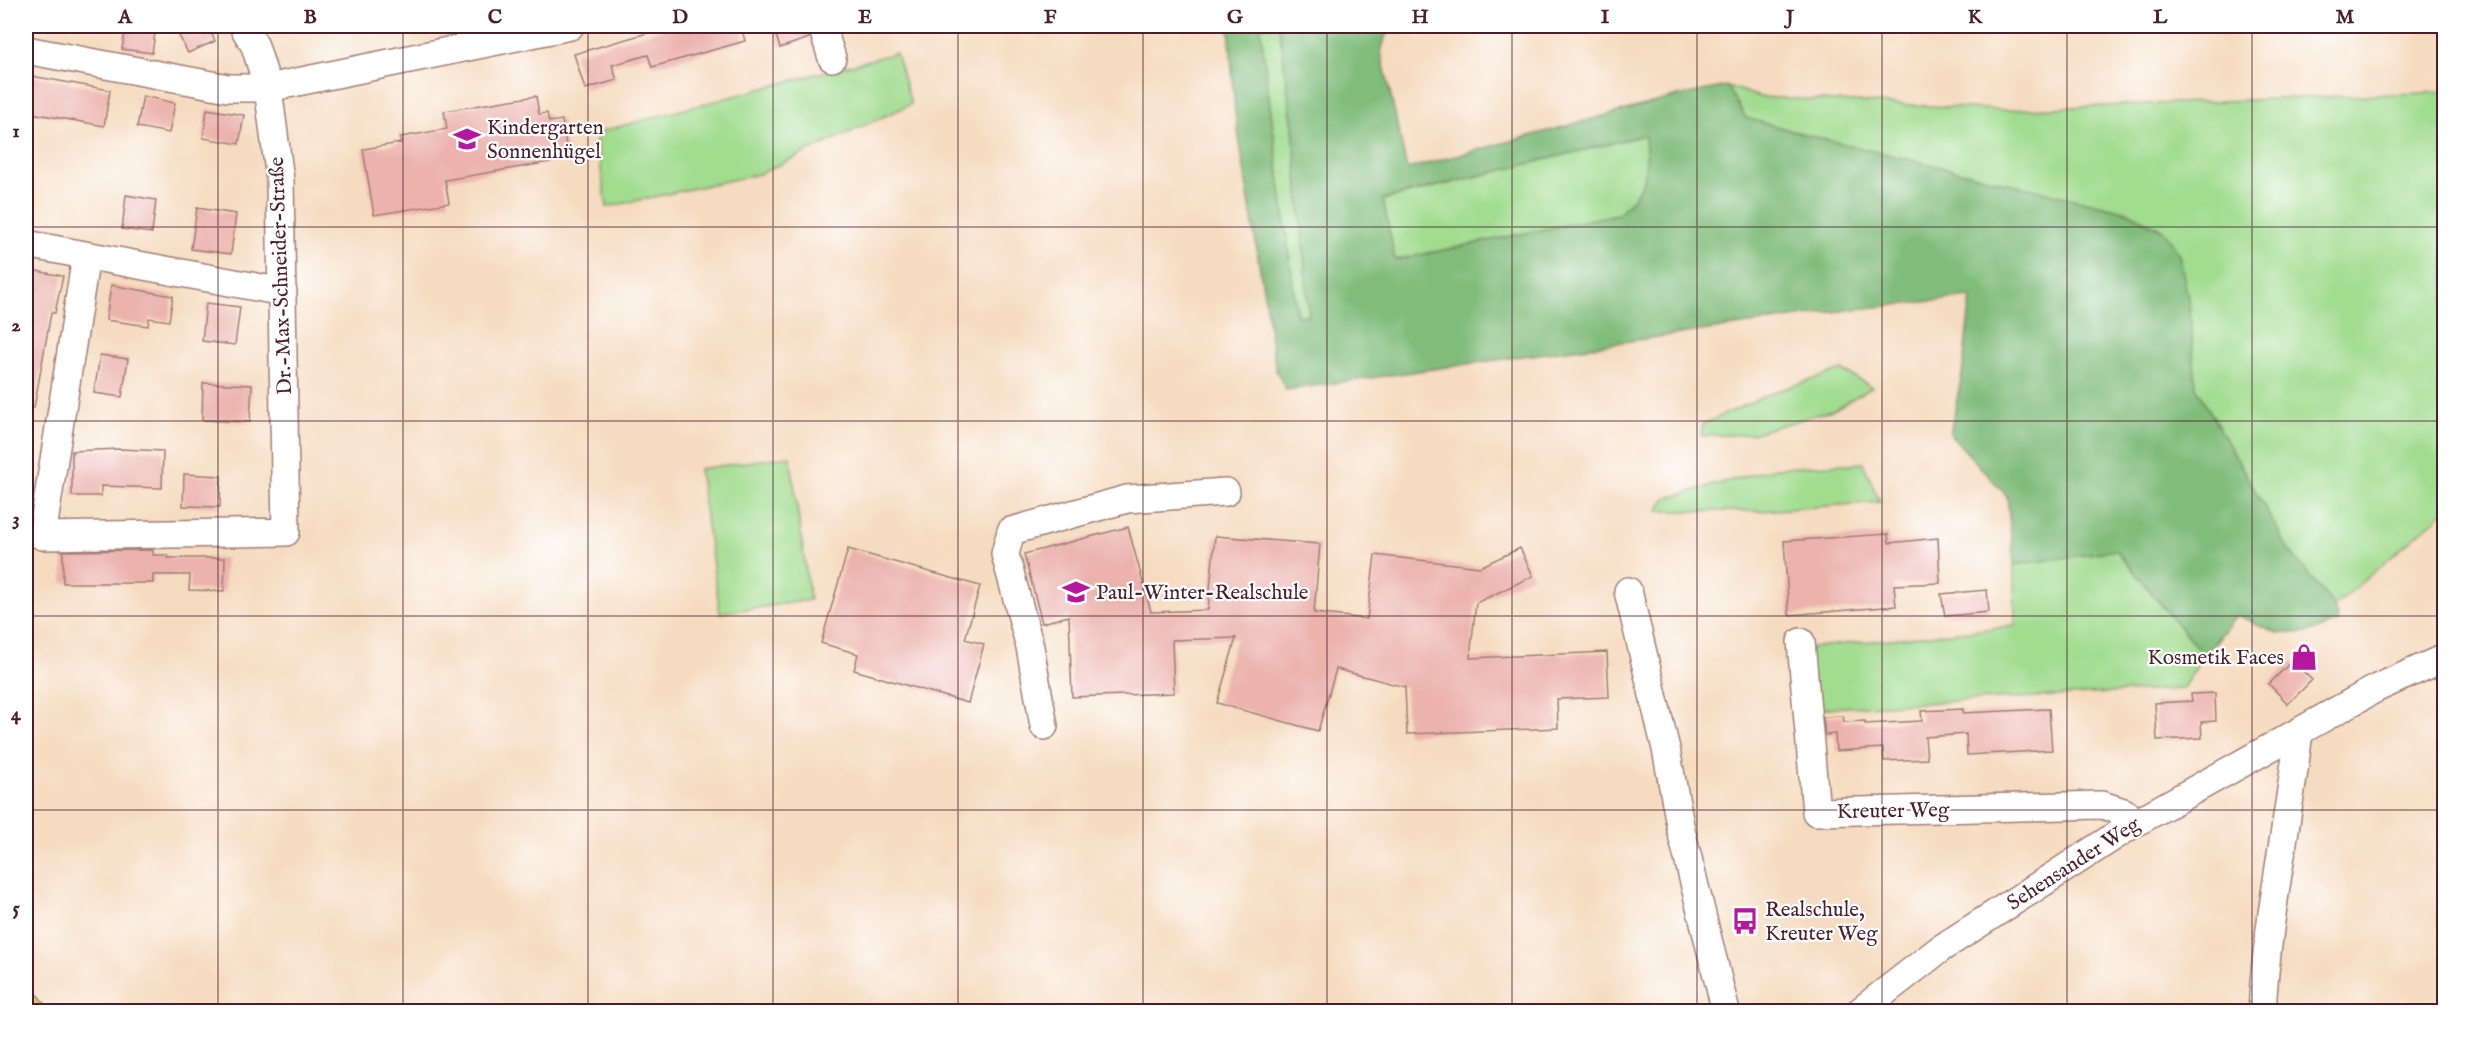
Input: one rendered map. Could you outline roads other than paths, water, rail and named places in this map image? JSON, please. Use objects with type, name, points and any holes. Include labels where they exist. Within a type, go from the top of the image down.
[{"type":"main road","points":[[26,1008],[29,1011]]},
{"type":"street","name":"Dr.-Max-Schneider-Straße","points":[[86,256],[42,537],[286,532],[280,180],[267,88],[255,46],[243,26]]},
{"type":"street","points":[[26,50],[228,88],[267,88],[570,26]]},
{"type":"street","points":[[822,26],[832,58]]},
{"type":"street","points":[[26,244],[283,292]]},
{"type":"street","points":[[1044,726],[1030,646],[1005,554],[1011,531],[1127,499],[1226,492]]},
{"type":"street","points":[[1628,591],[1666,749],[1681,831],[1726,1011]]},
{"type":"street","name":"Kreuter Weg","points":[[1801,642],[1816,812],[2102,805],[2124,812],[2135,823]]},
{"type":"street","name":"Sehensander Weg","points":[[1859,1011],[1940,949],[2135,823],[2377,688],[2445,658]]},
{"type":"street","points":[[2262,1011],[2265,957],[2289,812],[2299,732]]},
{"type":"place","name":"Kindergarten Sonnenhügel","points":[[467,139]]},
{"type":"place","name":"Paul-Winter-Realschule","points":[[1076,592]]},
{"type":"place","name":"Kosmetik Faces","points":[[2304,657]]},
{"type":"place","name":"Realschule, Kreuter Weg","points":[[1745,921]]}]
